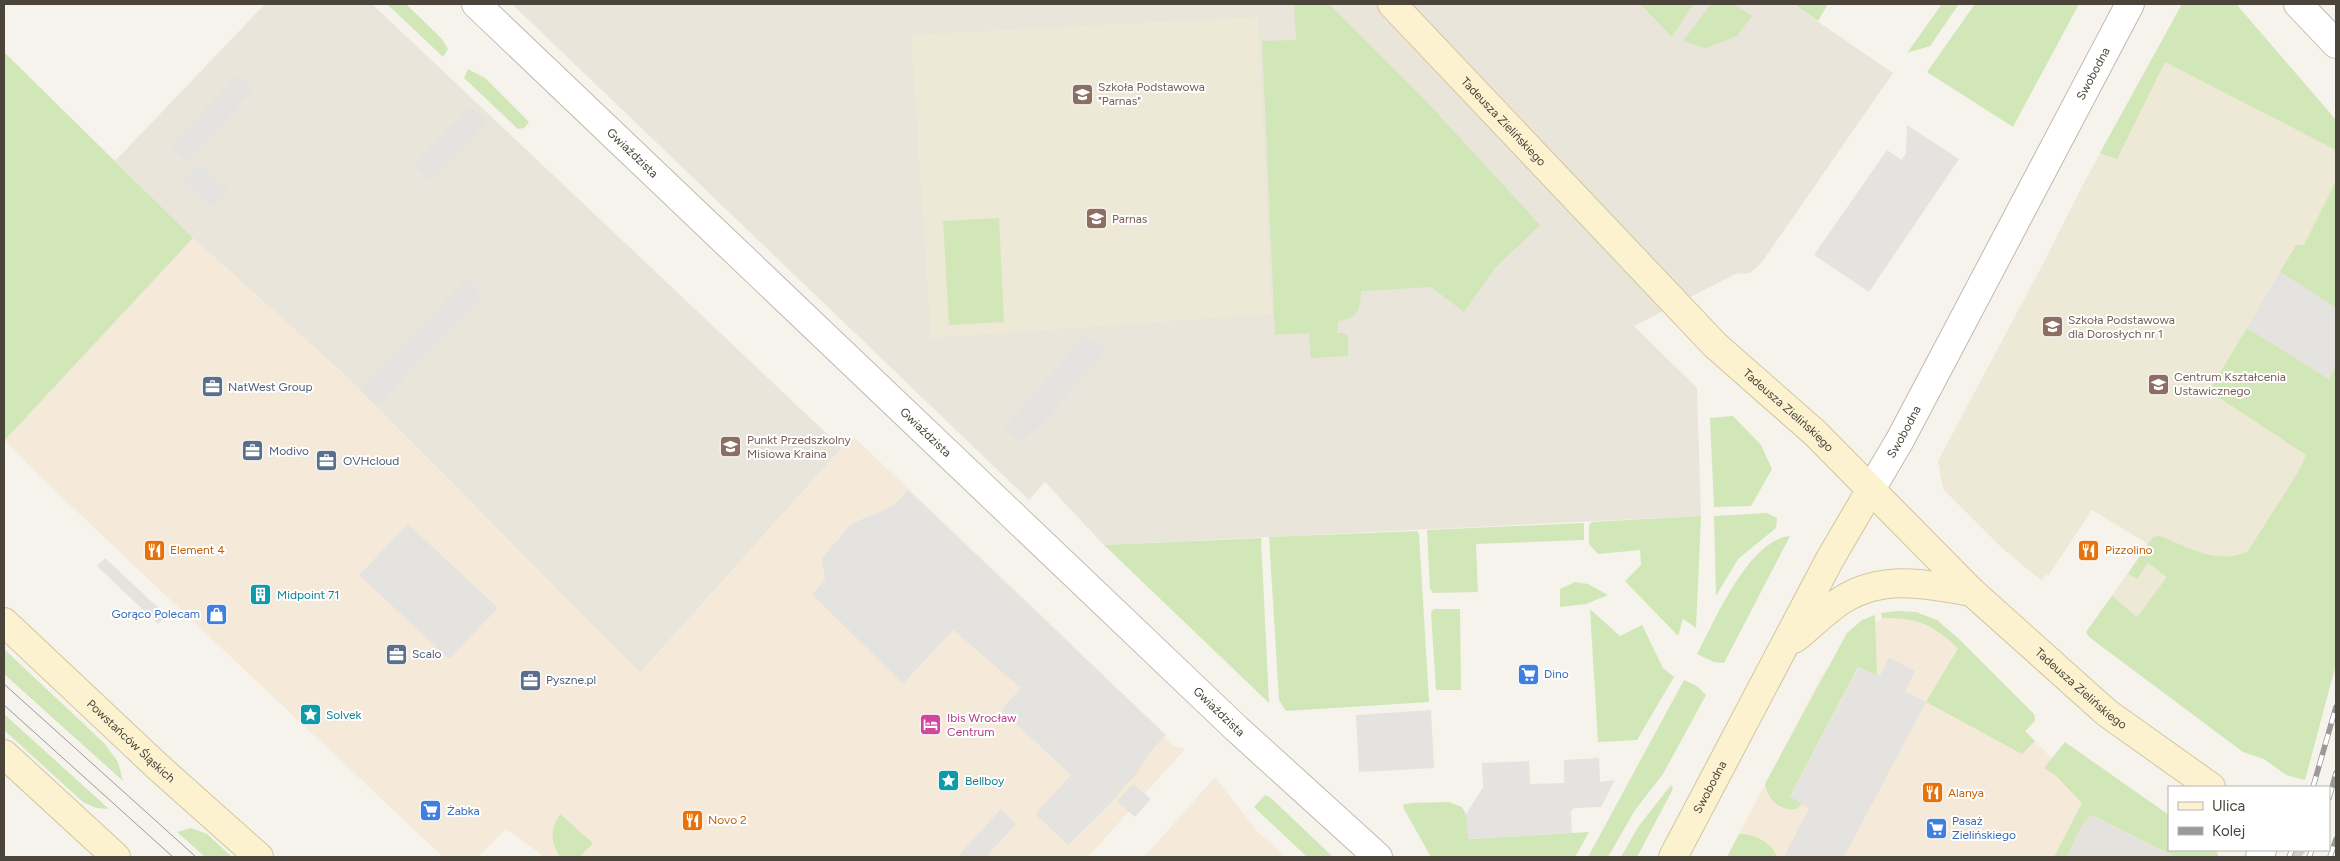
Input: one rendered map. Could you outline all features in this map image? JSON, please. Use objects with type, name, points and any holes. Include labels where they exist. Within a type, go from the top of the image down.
[{"type":"street","name":"Gwiaździsta","points":[[476,4],[1231,723],[1378,857]]},
{"type":"street","name":"Tadeusza Zielińskiego","points":[[1392,4],[1715,345],[1815,433],[1972,592],[2108,713],[2210,786]]},
{"type":"street","name":"Swobodna","points":[[1673,857],[1830,559],[1900,440],[2130,4]]},
{"type":"street","points":[[2298,4],[2336,44]]},
{"type":"street","points":[[1784,648],[1841,601],[1871,586],[1916,582],[1972,592]]},
{"type":"street","name":"Powstańców Śląskich","points":[[4,622],[157,766],[259,857]]},
{"type":"street","points":[[4,754],[113,856]]},
{"type":"shaded area","points":[[265,4],[372,4],[842,448],[640,673],[348,378],[193,238],[115,161]]},
{"type":"shaded area","points":[[512,4],[1640,4],[1672,37],[1694,4],[1792,4],[1893,73],[1762,262],[1750,273],[1735,274],[1634,326],[1697,388],[1701,516],[1104,545],[1045,482],[1029,500]]},
{"type":"shaded area","name":"Centrum Kształcenia Ustawicznego","points":[[2182,4],[2236,4],[2336,120],[2336,664],[2306,776],[2094,621],[2148,544],[2092,510],[2048,576],[2046,574],[2042,581],[2003,549],[1943,489],[1938,461],[2085,181]]},
{"type":"shaded area","name":"Parnas","points":[[1258,17],[1272,314],[931,338],[911,35]]},
{"type":"shaded area","points":[[237,75],[253,91],[187,162],[170,146]]},
{"type":"shaded area","points":[[470,105],[487,122],[431,182],[413,165]]},
{"type":"shaded area","points":[[1907,125],[1959,159],[1869,292],[1814,255],[1887,150],[1902,160],[1906,153]]},
{"type":"shaded area","points":[[200,163],[228,190],[212,208],[183,180]]},
{"type":"shaded area","points":[[193,238],[348,378],[640,673],[853,436],[1058,631],[1174,746],[1185,749],[1088,857],[545,857],[506,829],[478,857],[443,857],[37,474],[5,440]]},
{"type":"shaded area","points":[[2280,272],[2336,308],[2336,366],[2329,379],[2247,328]]},
{"type":"shaded area","points":[[466,279],[482,296],[377,407],[360,390]]},
{"type":"shaded area","points":[[1084,336],[1106,350],[1051,415],[1020,443],[1004,428]]},
{"type":"shaded area","points":[[908,490],[1166,735],[1150,752],[1137,773],[1106,808],[1068,845],[1035,814],[1071,775],[1001,710],[1021,688],[953,630],[903,684],[812,594],[825,580],[822,558],[851,524],[893,506]]},
{"type":"shaded area","points":[[408,524],[498,608],[449,659],[359,575]]},
{"type":"shaded area","points":[[105,558],[166,615],[158,624],[97,566]]},
{"type":"shaded area","points":[[1904,617],[1937,629],[1958,648],[1951,657],[2100,807],[2082,825],[2067,857],[1727,857],[1821,677],[1847,644],[1882,618]]},
{"type":"shaded area","points":[[1889,657],[1915,671],[1905,691],[1926,702],[1844,857],[1784,857],[1809,808],[1790,797],[1859,667],[1876,676],[1881,674]]},
{"type":"shaded area","points":[[1431,710],[1434,768],[1359,772],[1356,715]]},
{"type":"shaded area","points":[[1599,758],[1600,782],[1615,780],[1601,807],[1575,808],[1571,811],[1572,833],[1468,839],[1466,814],[1483,787],[1482,763],[1529,761],[1530,784],[1564,783],[1564,760]]},
{"type":"shaded area","points":[[1215,777],[1258,832],[1286,857],[1144,857]]},
{"type":"shaded area","points":[[1133,784],[1151,799],[1135,817],[1117,801]]},
{"type":"shaded area","points":[[1001,809],[1016,824],[986,857],[957,857]]},
{"type":"shaded area","points":[[2092,815],[2175,857],[2067,857],[2082,825]]},
{"type":"green space","points":[[387,4],[406,4],[442,39],[448,49],[443,57]]},
{"type":"green space","points":[[1294,4],[1329,4],[1427,102],[1540,225],[1495,268],[1464,312],[1431,287],[1361,291],[1359,308],[1354,316],[1338,321],[1337,333],[1344,333],[1348,336],[1348,356],[1311,358],[1309,333],[1275,335],[1262,41],[1296,40]]},
{"type":"green space","points":[[1640,4],[1694,4],[1672,37]]},
{"type":"green space","points":[[1711,4],[1733,4],[1752,16],[1737,36],[1706,48],[1683,41]]},
{"type":"green space","points":[[1793,4],[1828,4],[1818,21]]},
{"type":"green space","points":[[1942,4],[1959,4],[1930,46],[1907,53]]},
{"type":"green space","points":[[1975,4],[2079,4],[2013,127],[1927,72]]},
{"type":"green space","points":[[2182,4],[2236,4],[2336,120],[2336,150],[2165,62],[2117,159],[2100,153]]},
{"type":"green space","points":[[4,52],[193,238],[5,440],[4,438]]},
{"type":"green space","points":[[468,69],[485,78],[529,122],[524,128],[518,129],[464,78]]},
{"type":"green space","points":[[2336,181],[2336,308],[2280,272],[2296,245],[2304,245]]},
{"type":"green space","points":[[999,218],[1004,322],[949,325],[943,221]]},
{"type":"green space","points":[[2247,328],[2329,379],[2336,366],[2336,664],[2305,780],[2286,775],[2264,759],[2243,752],[2089,637],[2086,632],[2112,596],[2137,617],[2167,577],[2148,563],[2137,579],[2128,574],[2153,537],[2160,536],[2193,550],[2215,556],[2226,557],[2248,551],[2297,474],[2306,455],[2209,391]]},
{"type":"green space","points":[[1733,416],[1761,445],[1772,469],[1751,506],[1714,507],[1710,418]]},
{"type":"green space","points":[[1767,513],[1777,518],[1776,528],[1738,559],[1716,596],[1714,516]]},
{"type":"green space","points":[[1701,516],[1696,628],[1683,619],[1678,636],[1625,581],[1641,565],[1640,550],[1598,554],[1589,544],[1589,525],[1592,522]]},
{"type":"green space","points":[[1584,523],[1584,540],[1476,544],[1478,592],[1433,593],[1430,589],[1427,530]]},
{"type":"green space","points":[[1417,531],[1419,534],[1429,702],[1286,711],[1279,700],[1269,537]]},
{"type":"green space","points":[[1790,536],[1724,663],[1714,662],[1697,654],[1723,603],[1747,566],[1760,551],[1775,541]]},
{"type":"green space","points":[[1261,538],[1269,703],[1104,545]]},
{"type":"green space","points":[[1575,582],[1588,584],[1608,595],[1586,604],[1560,607],[1560,589]]},
{"type":"green space","points":[[1434,609],[1460,609],[1461,690],[1436,690],[1431,612]]},
{"type":"green space","points":[[1590,609],[1620,636],[1642,625],[1663,668],[1674,677],[1637,740],[1598,742]]},
{"type":"green space","points":[[1897,611],[1916,612],[1937,620],[1959,639],[2034,714],[2035,721],[2025,731],[2035,741],[2022,754],[1926,702],[1958,648],[1940,633],[1924,624],[1905,619],[1882,618],[1881,613]]},
{"type":"green space","points":[[1875,615],[1877,676],[1858,667],[1790,796],[1802,804],[1796,809],[1784,808],[1775,803],[1766,790],[1765,784],[1847,633],[1862,620]]},
{"type":"green space","points":[[4,649],[104,743],[118,762],[123,781],[4,674]]},
{"type":"green space","points":[[1684,680],[1697,686],[1706,695],[1663,774],[1635,810],[1608,857],[1588,857]]},
{"type":"green space","points":[[4,714],[109,809],[96,808],[83,802],[4,730]]},
{"type":"green space","points":[[2065,742],[2168,814],[2168,851],[2216,851],[2219,857],[2175,857],[2092,815],[2082,825],[2067,857],[2054,857],[2082,803],[2055,775],[2044,768]]},
{"type":"green space","points":[[1671,785],[1673,789],[1637,857],[1621,857],[1638,827]]},
{"type":"green space","points":[[1265,795],[1271,798],[1333,857],[1307,857],[1254,807]]},
{"type":"green space","points":[[1449,802],[1462,807],[1466,814],[1469,839],[1589,832],[1575,857],[1431,857],[1404,809],[1403,805]]},
{"type":"green space","points":[[560,814],[593,843],[580,857],[560,857],[554,846],[553,830]]},
{"type":"green space","points":[[191,828],[207,834],[232,857],[205,857],[177,832]]},
{"type":"green space","points":[[1739,834],[1751,835],[1767,843],[1777,857],[1727,857]]},
{"type":"tunnel","points":[[2294,851],[2301,857]]},
{"type":"tram line","points":[[4,684],[196,857]]},
{"type":"tram line","points":[[4,705],[173,857]]},
{"type":"railway","points":[[2313,786],[2336,707]]},
{"type":"railway","points":[[2330,794],[2336,773]]},
{"type":"railway","points":[[2330,857],[2336,839]]},
{"type":"railway","points":[[2289,857],[2292,851]]},
{"type":"railway","points":[[2309,857],[2312,851]]},
{"type":"place","name":"Szkoła Podstawowa \"Parnas\"","points":[[1082,94]]},
{"type":"place","name":"Parnas","points":[[1096,219]]},
{"type":"place","name":"Szkoła Podstawowa dla Dorosłych nr 1","points":[[2052,327]]},
{"type":"place","name":"Centrum Kształcenia Ustawicznego","points":[[2158,384]]},
{"type":"place","name":"NatWest Group","points":[[212,387]]},
{"type":"place","name":"Punkt Przedszkolny Misiowa Kraina","points":[[731,447]]},
{"type":"place","name":"Modivo","points":[[253,451]]},
{"type":"place","name":"OVHcloud","points":[[327,461]]},
{"type":"place","name":"Element 4","points":[[154,550]]},
{"type":"place","name":"Pizzolino","points":[[2089,550]]},
{"type":"place","name":"Midpoint 71","points":[[261,595]]},
{"type":"place","name":"Gorąco Polecam","points":[[216,614]]},
{"type":"place","name":"Scalo","points":[[396,654]]},
{"type":"place","name":"Dino","points":[[1528,674]]},
{"type":"place","name":"Pyszne.pl","points":[[530,680]]},
{"type":"place","name":"Solvek","points":[[310,715]]},
{"type":"place","name":"Ibis Wrocław Centrum","points":[[931,725]]},
{"type":"place","name":"Bellboy","points":[[949,781]]},
{"type":"place","name":"Alanya","points":[[1932,793]]},
{"type":"place","name":"Żabka","points":[[431,811]]},
{"type":"place","name":"Novo 2","points":[[692,820]]},
{"type":"place","name":"Pasaż Zielińskiego","points":[[1936,828]]}]
